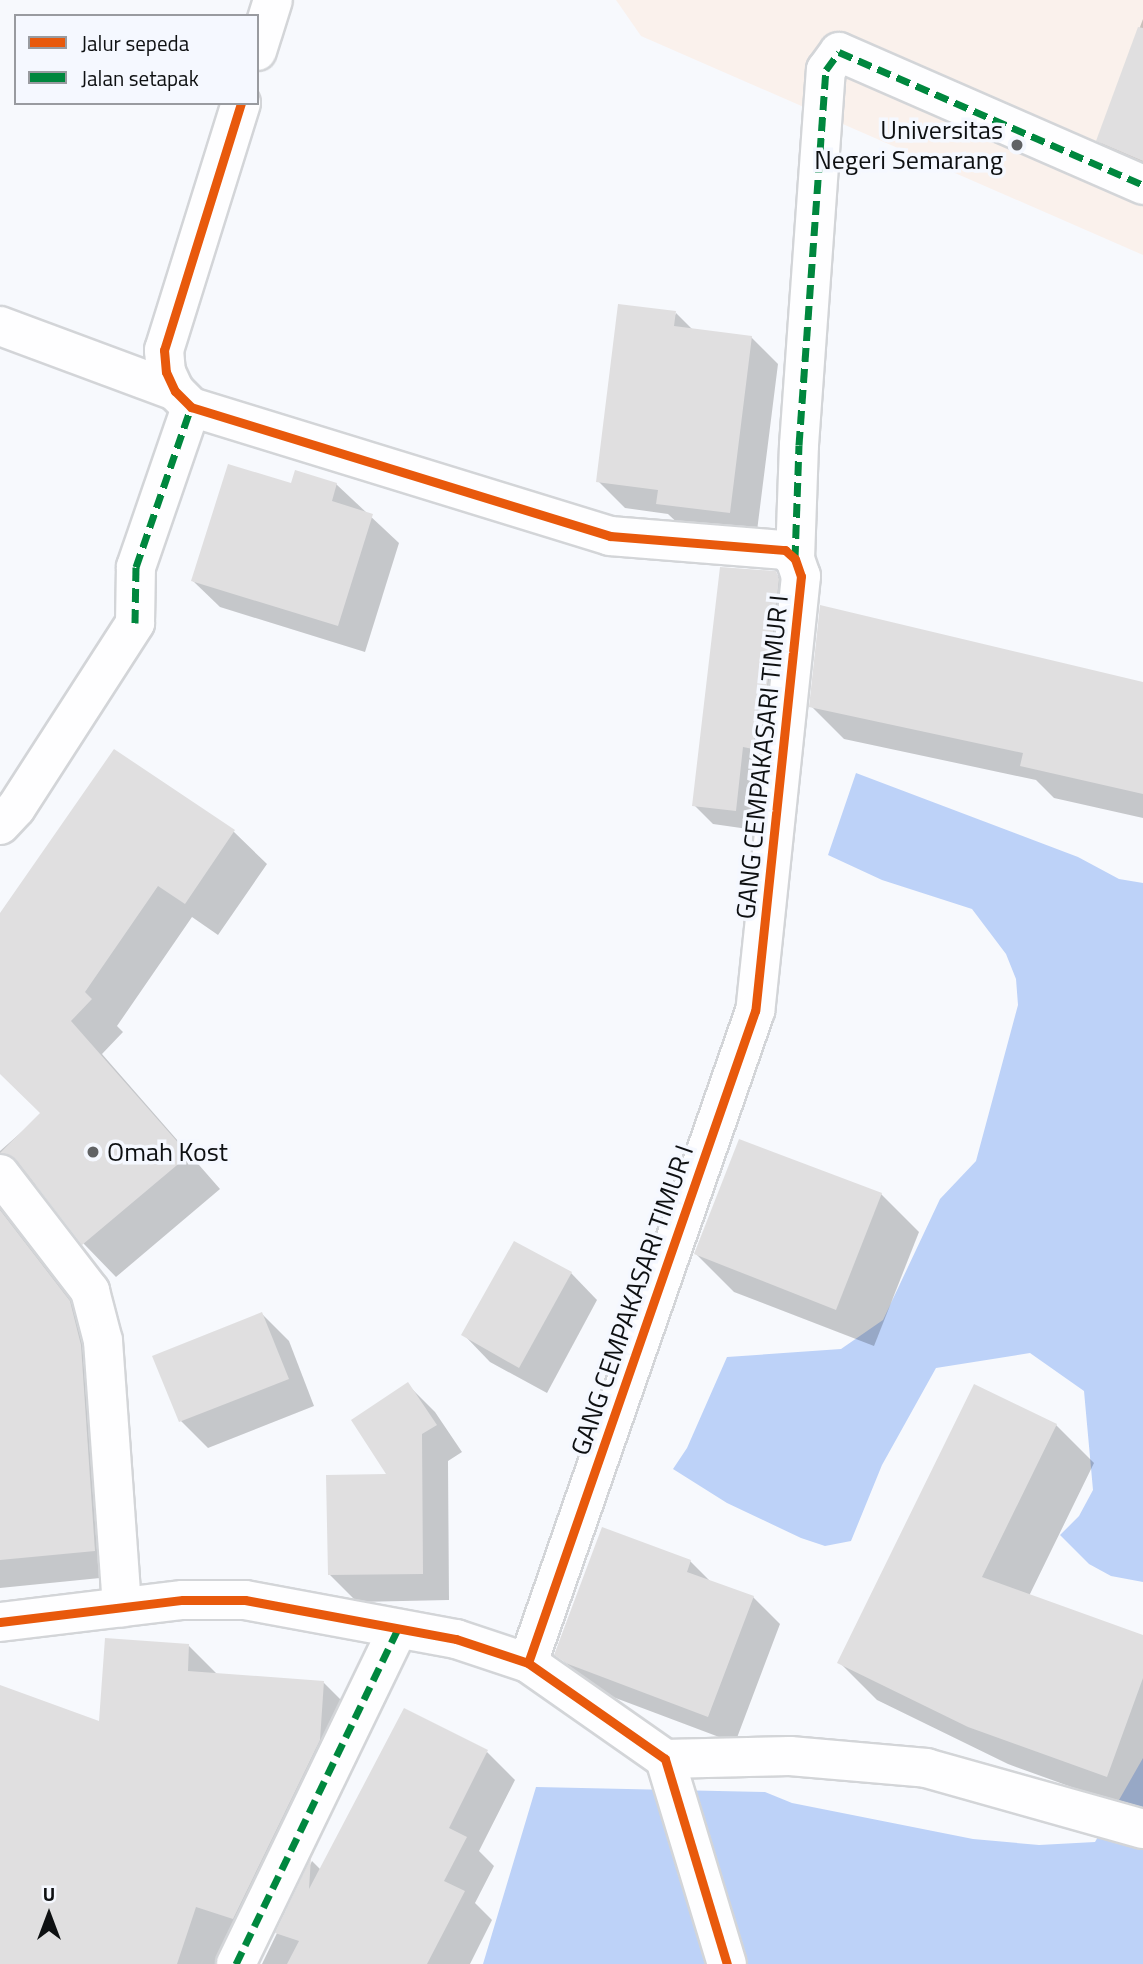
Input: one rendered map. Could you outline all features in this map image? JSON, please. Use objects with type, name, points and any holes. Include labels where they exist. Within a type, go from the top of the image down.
[{"type":"street","points":[[259,45],[273,0]]},
{"type":"street","points":[[795,559],[799,445],[826,70],[839,52],[1143,185]]},
{"type":"street","points":[[0,825],[16,808],[135,623],[136,566],[183,399],[166,372],[164,350],[240,105]]},
{"type":"street","name":"GANG CEMPAKASARI TIMUR I","points":[[0,326],[183,399],[610,536],[785,550],[795,559],[801,576],[801,603],[755,1011],[527,1663]]},
{"type":"street","points":[[0,1174],[90,1291],[103,1341],[122,1607]]},
{"type":"street","points":[[0,1622],[122,1607],[244,1600],[456,1639],[527,1663],[665,1759],[790,1756],[926,1768],[1143,1829]]},
{"type":"street","points":[[236,1964],[398,1629]]},
{"type":"street","points":[[665,1759],[727,1964]]},
{"type":"shaded area","name":"Universitas Negeri Semarang","points":[[616,0],[1143,0],[1143,255],[641,36]]},
{"type":"shaded area","points":[[856,773],[1078,857],[1119,879],[1143,883],[1143,1582],[1111,1576],[1089,1564],[1060,1535],[1079,1516],[1093,1490],[1084,1391],[1030,1353],[936,1368],[882,1465],[851,1541],[825,1546],[801,1538],[727,1503],[673,1469],[687,1448],[727,1357],[841,1349],[883,1320],[940,1199],[976,1161],[1018,1005],[1016,979],[1006,954],[972,909],[882,880],[828,855]]},
{"type":"shaded area","points":[[1143,1758],[1143,1964],[483,1964],[536,1787],[765,1792],[792,1803],[973,1839],[1039,1845],[1095,1842]]},
{"type":"building","points":[[1138,27],[1143,28],[1143,161],[1096,141]]},
{"type":"building","points":[[618,304],[676,311],[674,326],[752,336],[730,513],[656,504],[658,490],[596,482]]},
{"type":"building","points":[[228,464],[291,483],[295,470],[337,483],[332,501],[373,514],[338,626],[191,581]]},
{"type":"building","points":[[720,567],[776,571],[779,579],[766,697],[758,695],[753,749],[743,747],[736,811],[692,806]]},
{"type":"building","points":[[820,605],[1143,682],[1143,794],[1020,766],[1023,753],[809,707]]},
{"type":"building","points":[[114,749],[235,830],[185,904],[158,886],[85,992],[92,999],[71,1021],[189,1155],[82,1245],[17,1161],[0,1153],[40,1113],[0,1074],[0,913]]},
{"type":"building","points":[[739,1139],[882,1193],[836,1310],[694,1254]]},
{"type":"building","points":[[0,1210],[70,1301],[81,1345],[95,1551],[0,1560]]},
{"type":"building","points":[[514,1241],[572,1272],[519,1368],[461,1335]]},
{"type":"building","points":[[262,1312],[289,1379],[179,1422],[152,1356]]},
{"type":"building","points":[[408,1382],[437,1425],[422,1434],[423,1574],[328,1575],[326,1475],[386,1474],[351,1420]]},
{"type":"building","points":[[974,1384],[1057,1424],[982,1577],[1143,1635],[1143,1678],[1107,1777],[968,1727],[837,1663]]},
{"type":"building","points":[[602,1527],[691,1560],[687,1572],[754,1596],[708,1717],[568,1664],[554,1655]]},
{"type":"building","points":[[105,1638],[189,1644],[188,1671],[324,1681],[320,1740],[233,1919],[196,1907],[177,1964],[0,1964],[0,1685],[99,1721]]},
{"type":"building","points":[[404,1708],[488,1750],[449,1828],[467,1837],[444,1881],[465,1891],[427,1964],[287,1964],[299,1941],[275,1933],[311,1858],[309,1889]]},
{"type":"marked path","points":[[795,559],[799,445],[826,70],[839,52],[1143,185]]},
{"type":"marked path","points":[[135,623],[136,567],[191,407]]},
{"type":"marked path","points":[[236,1964],[398,1629]]},
{"type":"cycle path","points":[[240,105],[164,350],[166,372],[175,391],[191,407],[610,536],[785,550],[795,559],[801,576],[755,1011],[528,1663]]},
{"type":"cycle path","points":[[0,1622],[183,1600],[245,1600],[456,1639],[528,1663],[665,1759],[727,1964]]},
{"type":"place","name":"Universitas Negeri Semarang","points":[[1017,145]]},
{"type":"place","name":"Omah Kost","points":[[93,1152]]}]
